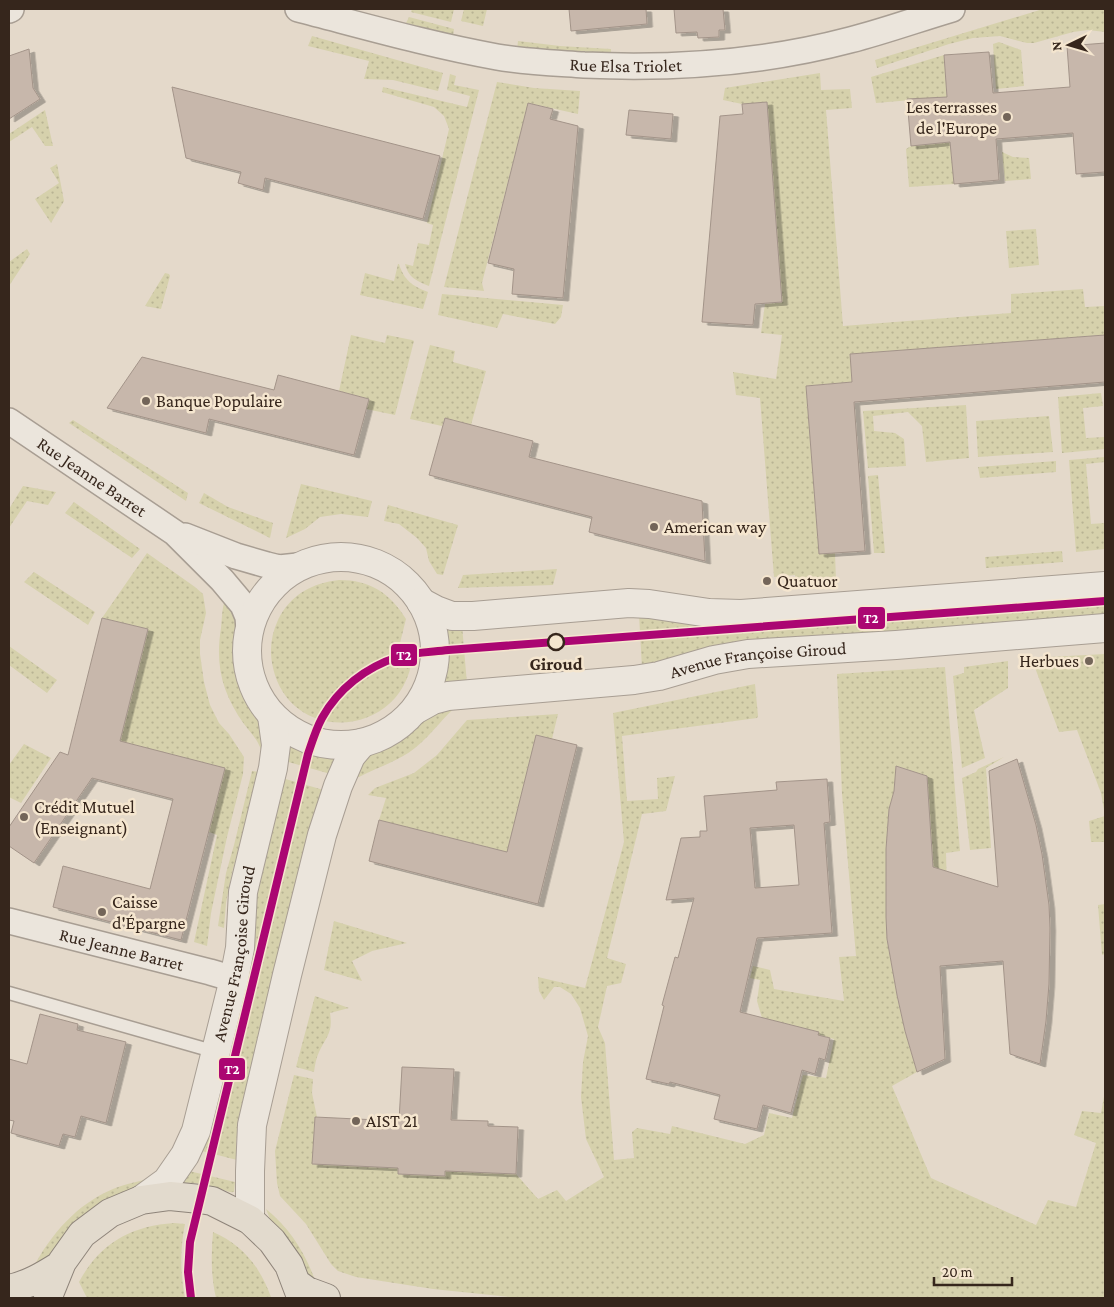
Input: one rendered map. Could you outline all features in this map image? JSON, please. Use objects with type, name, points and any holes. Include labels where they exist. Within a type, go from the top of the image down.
[{"type":"main road","points":[[48,1298],[60,1266],[82,1234],[110,1213],[141,1200],[170,1196],[212,1201],[250,1220],[272,1241],[289,1265],[298,1290],[307,1291],[326,1298]]},
{"type":"main road","points":[[9,1289],[23,1286],[60,1266]]},
{"type":"street","name":"Rue Elsa Triolet","points":[[298,9],[406,37],[498,57],[618,67],[688,66],[768,57],[851,40],[952,9]]},
{"type":"street","name":"Rue Jeanne Barret","points":[[9,421],[176,532],[236,556],[266,565],[279,568],[298,566]]},
{"type":"street","name":"Rue Jeanne Barret","points":[[176,532],[243,605],[248,617],[249,630]]},
{"type":"street","name":"Avenue Françoise Giroud","points":[[353,557],[380,564],[404,580],[421,602],[432,626],[435,658],[431,680],[415,710],[400,725],[382,736],[362,743],[344,746],[313,741],[291,731],[272,716],[259,697],[250,676],[246,654],[249,630],[255,611],[266,593],[281,578],[298,566],[325,558],[353,557]]},
{"type":"street","name":"Avenue Françoise Giroud","points":[[421,602],[452,616],[473,616],[628,603],[659,605],[709,613],[741,614],[1105,586]]},
{"type":"street","name":"Avenue Françoise Giroud","points":[[415,710],[433,700],[448,696],[634,680],[659,676],[714,660],[748,654],[896,645],[1105,628]]},
{"type":"street","name":"Avenue Françoise Giroud","points":[[141,1200],[166,1181],[185,1155],[196,1131],[234,979],[240,948],[243,892],[273,768],[276,745],[272,716]]},
{"type":"street","points":[[250,1220],[252,1125],[278,1013],[322,835],[338,786],[351,756],[362,743]]},
{"type":"street","name":"Rue Jeanne Barret","points":[[9,921],[234,979]]},
{"type":"lane","points":[[9,993],[216,1052]]},
{"type":"shaded area","points":[[412,9],[454,9],[451,22],[411,12]]},
{"type":"shaded area","points":[[464,9],[487,9],[483,26],[461,21]]},
{"type":"shaded area","points":[[1043,9],[1105,9],[1105,32],[1088,30],[1073,32],[1034,43],[1000,36],[973,38],[877,68],[875,60]]},
{"type":"shaded area","points":[[409,17],[454,29],[453,36],[406,23]]},
{"type":"shaded area","points":[[312,36],[443,73],[438,91],[393,80],[364,79],[369,61],[308,46]]},
{"type":"shaded area","points":[[518,41],[611,49],[611,53],[517,50]]},
{"type":"shaded area","points":[[999,42],[1021,50],[1024,86],[996,89],[993,44]]},
{"type":"shaded area","points":[[944,55],[947,97],[876,103],[871,77]]},
{"type":"shaded area","points":[[820,73],[821,90],[850,89],[852,108],[826,110],[843,326],[1011,313],[1011,294],[1083,289],[1085,307],[1105,306],[1105,335],[851,354],[852,382],[806,386],[819,554],[835,553],[836,580],[795,583],[795,575],[774,577],[760,398],[736,395],[733,372],[776,379],[782,335],[761,333],[765,304],[781,302],[767,102],[742,104],[723,100],[725,88]]},
{"type":"shaded area","points":[[450,74],[456,76],[454,85],[479,90],[429,286],[413,278],[405,264],[413,266],[418,243],[429,245],[433,225],[427,223],[449,129],[444,116],[434,107],[382,92],[383,87],[467,107],[470,96],[447,90]]},
{"type":"shaded area","points":[[497,82],[534,88],[580,91],[578,114],[528,103],[482,283],[484,291],[444,287]]},
{"type":"shaded area","points":[[45,110],[53,146],[45,146],[32,127],[9,142],[9,134]]},
{"type":"shaded area","points":[[950,142],[954,184],[909,187],[906,149],[911,146]]},
{"type":"shaded area","points":[[1002,152],[1013,157],[1029,158],[1031,179],[1005,181]]},
{"type":"shaded area","points":[[57,164],[64,201],[51,223],[35,199],[59,183],[50,168]]},
{"type":"shaded area","points":[[1036,229],[1039,265],[1009,268],[1006,231]]},
{"type":"shaded area","points":[[27,249],[30,254],[9,286],[9,262]]},
{"type":"shaded area","points":[[398,264],[409,282],[428,292],[423,309],[360,295],[365,273],[394,281]]},
{"type":"shaded area","points":[[165,273],[170,276],[161,309],[145,306]]},
{"type":"shaded area","points":[[442,294],[563,305],[561,317],[555,324],[503,314],[497,328],[438,315]]},
{"type":"shaded area","points":[[351,335],[385,343],[387,335],[414,341],[395,415],[366,409],[369,399],[339,391]]},
{"type":"shaded area","points":[[430,345],[455,351],[453,362],[486,371],[471,425],[445,418],[442,426],[410,419]]},
{"type":"shaded area","points":[[1101,393],[1103,406],[1083,408],[1086,438],[1105,437],[1105,449],[1062,453],[1058,397]]},
{"type":"shaded area","points":[[966,405],[969,458],[926,462],[922,426],[908,412],[873,416],[874,431],[895,433],[904,439],[906,466],[868,468],[863,411]]},
{"type":"shaded area","points":[[1049,416],[1053,452],[978,457],[976,421]]},
{"type":"shaded area","points":[[73,420],[188,493],[186,501],[69,423]]},
{"type":"shaded area","points":[[1105,457],[1105,462],[1086,464],[1091,524],[1105,523],[1105,549],[1076,552],[1069,460]]},
{"type":"shaded area","points":[[1056,461],[1056,472],[980,478],[978,467]]},
{"type":"shaded area","points":[[878,475],[885,553],[874,553],[868,476]]},
{"type":"shaded area","points":[[301,484],[372,501],[368,517],[341,514],[320,517],[305,529],[286,538]]},
{"type":"shaded area","points":[[23,486],[56,492],[48,505],[27,501],[9,528],[9,509]]},
{"type":"shaded area","points":[[204,493],[228,507],[273,523],[270,538],[199,503]]},
{"type":"shaded area","points":[[74,502],[140,549],[132,558],[65,513]]},
{"type":"shaded area","points":[[388,505],[458,525],[443,575],[437,574],[429,561],[426,548],[417,538],[399,524],[384,521]]},
{"type":"shaded area","points":[[1062,551],[1063,562],[986,568],[985,557]]},
{"type":"shaded area","points":[[147,553],[203,594],[206,613],[200,640],[200,654],[204,682],[210,705],[219,723],[229,734],[244,757],[243,774],[211,913],[207,946],[194,942],[217,835],[209,832],[120,741],[148,629],[102,618]]},
{"type":"shaded area","points":[[557,569],[553,585],[458,588],[463,575]]},
{"type":"shaded area","points":[[34,572],[95,612],[88,625],[24,582]]},
{"type":"shaded area","points":[[339,580],[370,585],[386,595],[406,619],[399,647],[413,646],[408,676],[394,699],[374,715],[350,722],[326,721],[303,712],[284,694],[273,668],[271,655],[272,637],[278,620],[295,597],[311,587]]},
{"type":"shaded area","points":[[1105,595],[1105,620],[642,668],[639,615]]},
{"type":"shaded area","points":[[225,601],[238,618],[236,651],[238,673],[261,724],[264,750],[261,750],[256,739],[236,712],[225,690],[220,666],[219,641]]},
{"type":"shaded area","points":[[462,625],[467,684],[444,683],[448,659],[446,630],[447,628]]},
{"type":"shaded area","points":[[9,646],[57,680],[47,693],[9,665]]},
{"type":"shaded area","points":[[1105,654],[1105,816],[1101,793],[1077,730],[1059,732],[1034,665],[1049,657]]},
{"type":"shaded area","points":[[1008,661],[1008,688],[974,710],[985,758],[962,768],[953,676],[964,673],[964,667]]},
{"type":"shaded area","points":[[945,667],[960,851],[946,853],[947,891],[935,892],[927,776],[897,766],[894,791],[889,809],[886,849],[887,939],[905,1031],[917,1072],[892,1086],[931,1178],[1036,1225],[1048,1200],[1076,1207],[1096,1143],[1074,1135],[1082,1111],[1101,1113],[1105,1091],[1105,1298],[519,1298],[433,1289],[356,1277],[338,1271],[331,1264],[306,1224],[280,1196],[277,1183],[275,1151],[294,1075],[313,1079],[312,1093],[317,1117],[315,1118],[313,1164],[398,1168],[398,1174],[444,1176],[445,1170],[516,1174],[538,1199],[557,1190],[566,1201],[604,1177],[586,1139],[581,1097],[583,1062],[588,1036],[580,1008],[571,994],[560,987],[554,987],[544,1000],[539,991],[538,977],[585,988],[624,842],[613,713],[755,684],[758,716],[757,718],[622,736],[627,801],[658,799],[657,778],[675,776],[666,811],[642,814],[607,958],[626,964],[621,983],[607,986],[598,1027],[605,1043],[614,1160],[634,1158],[632,1132],[637,1128],[670,1134],[672,1126],[745,1144],[764,1135],[769,1113],[792,1118],[803,1075],[826,1078],[834,1039],[818,1035],[819,1032],[762,1018],[757,1001],[760,980],[750,978],[753,966],[770,970],[774,989],[844,1001],[839,957],[856,956],[842,794],[837,674]]},
{"type":"shaded area","points":[[460,704],[409,753],[359,777],[354,776],[364,759],[433,712]]},
{"type":"shaded area","points":[[558,714],[552,739],[536,735],[507,852],[379,820],[386,798],[368,795],[375,788],[414,773],[437,755],[467,720]]},
{"type":"shaded area","points":[[24,744],[51,758],[21,803],[9,797],[9,765]]},
{"type":"shaded area","points":[[291,744],[304,750],[334,756],[337,761],[334,775],[285,761],[288,746]]},
{"type":"shaded area","points":[[1004,757],[986,768],[991,848],[970,850],[962,778]]},
{"type":"shaded area","points":[[252,771],[259,772],[232,873],[226,903],[224,928],[218,926],[226,873]]},
{"type":"shaded area","points":[[282,778],[327,791],[242,1110],[236,1142],[237,1160],[198,1150]]},
{"type":"shaded area","points":[[1105,816],[1105,842],[1091,842],[1089,821]]},
{"type":"shaded area","points":[[1105,904],[1105,954],[1102,955],[1098,905]]},
{"type":"shaded area","points":[[334,921],[407,943],[372,951],[352,961],[362,981],[324,970]]},
{"type":"shaded area","points":[[315,996],[349,1008],[330,1013],[330,1030],[318,1054],[314,1072],[296,1067]]},
{"type":"shaded area","points":[[189,1171],[235,1182],[234,1192],[203,1184],[183,1183]]},
{"type":"shaded area","points":[[154,1176],[58,1244],[46,1259],[33,1268],[48,1243],[66,1221],[88,1203],[113,1189]]},
{"type":"shaded area","points":[[266,1209],[290,1233],[302,1252],[316,1283],[310,1279],[273,1227]]},
{"type":"shaded area","points":[[174,1223],[185,1224],[181,1261],[185,1298],[87,1298],[79,1282],[87,1268],[107,1247],[118,1239],[144,1228]]},
{"type":"shaded area","points":[[213,1232],[233,1243],[249,1258],[262,1276],[270,1298],[216,1298],[212,1266]]},
{"type":"building","points":[[569,9],[646,9],[647,24],[571,31]]},
{"type":"building","points":[[674,9],[723,9],[725,30],[719,30],[719,37],[698,38],[697,32],[676,33]]},
{"type":"building","name":"Les terrasses de l'Europe","points":[[1105,43],[1105,172],[1076,174],[1073,133],[996,139],[999,180],[954,184],[950,142],[911,146],[907,99],[947,97],[944,55],[989,52],[993,93],[1070,87],[1067,46]]},
{"type":"building","points":[[29,49],[33,88],[40,99],[9,119],[9,56]]},
{"type":"building","points":[[172,87],[440,156],[423,219],[265,178],[263,190],[238,183],[241,172],[186,158]]},
{"type":"building","points":[[767,102],[782,302],[755,304],[753,325],[702,322],[720,116],[743,114],[742,104]]},
{"type":"building","points":[[528,103],[553,109],[550,119],[578,126],[563,298],[512,294],[514,269],[488,263]]},
{"type":"building","points":[[629,110],[673,114],[671,139],[626,135]]},
{"type":"building","points":[[1105,335],[1105,382],[854,402],[865,551],[819,554],[806,386],[852,382],[850,354]]},
{"type":"building","points":[[142,357],[274,390],[278,375],[369,399],[354,455],[209,419],[206,433],[107,408]]},
{"type":"building","points":[[445,418],[533,441],[529,457],[702,501],[705,561],[589,532],[592,517],[429,475]]},
{"type":"building","points":[[102,618],[148,629],[120,741],[225,768],[181,940],[53,907],[63,866],[150,889],[173,799],[92,778],[34,863],[9,846],[9,827],[60,752],[68,755]]},
{"type":"building","points":[[536,735],[577,745],[538,904],[369,861],[379,820],[507,852]]},
{"type":"building","points":[[1017,759],[1036,825],[1049,905],[1049,984],[1040,1064],[1010,1054],[1003,961],[940,966],[945,1059],[917,1072],[905,1031],[887,939],[886,849],[889,809],[894,791],[896,766],[927,776],[933,867],[998,887],[989,771]]},
{"type":"building","points":[[827,779],[830,822],[824,823],[832,933],[757,938],[740,1012],[819,1032],[818,1035],[830,1038],[825,1060],[819,1058],[815,1074],[802,1070],[791,1113],[763,1105],[757,1129],[714,1119],[720,1095],[670,1082],[669,1084],[646,1079],[664,1006],[662,1005],[675,957],[678,958],[694,898],[666,900],[681,838],[700,837],[700,831],[707,831],[704,796],[777,790],[776,782]],"holes":[[[794,825],[799,885],[755,888],[750,828]]]},
{"type":"building","points":[[40,1014],[78,1024],[77,1030],[126,1042],[106,1123],[81,1116],[75,1137],[63,1134],[59,1146],[11,1133],[14,1121],[9,1120],[9,1059],[27,1064]]},
{"type":"building","name":"AIST 21","points":[[402,1067],[454,1069],[451,1120],[488,1121],[488,1126],[518,1127],[516,1174],[445,1171],[445,1176],[398,1174],[398,1168],[312,1164],[315,1117],[399,1121]]},
{"type":"transit line","name":"T2","points":[[191,1298],[188,1272],[190,1242],[308,754],[322,718],[336,698],[354,680],[386,661],[404,655],[423,652],[1105,601]]},
{"type":"place","name":"Les terrasses de l'Europe","points":[[1007,117]]},
{"type":"place","name":"Banque Populaire","points":[[146,401]]},
{"type":"place","name":"American way","points":[[654,527]]},
{"type":"place","name":"Quatuor","points":[[767,581]]},
{"type":"place","name":"Giroud","points":[[556,642]]},
{"type":"place","name":"Herbues","points":[[1089,661]]},
{"type":"place","name":"Crédit Mutuel (Enseignant)","points":[[24,817]]},
{"type":"place","name":"Caisse d'Épargne","points":[[102,912]]},
{"type":"place","name":"AIST 21","points":[[356,1121]]}]
